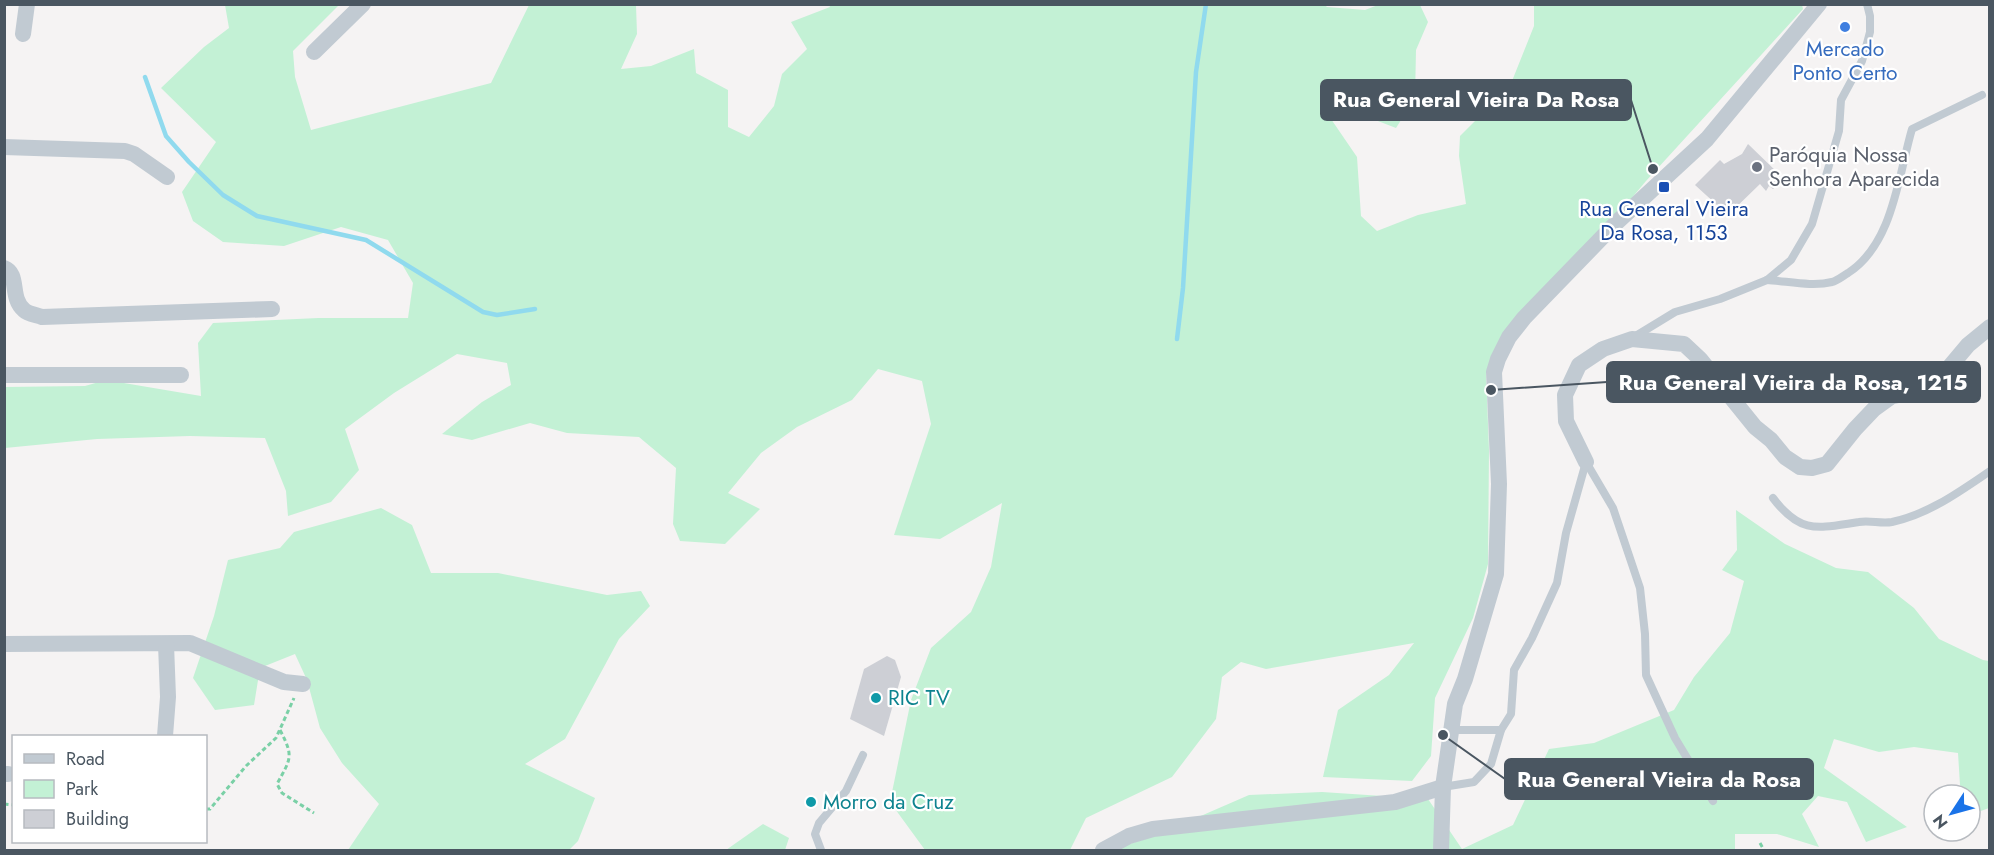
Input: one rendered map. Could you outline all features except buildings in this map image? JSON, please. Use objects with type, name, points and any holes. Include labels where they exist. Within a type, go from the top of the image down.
[{"type":"street","points":[[23,34],[27,4]]},
{"type":"street","points":[[314,52],[363,4]]},
{"type":"street","points":[[1441,850],[1443,787],[1455,704],[1496,574],[1499,484],[1494,372],[1498,359],[1509,338],[1524,318],[1616,223],[1707,139],[1819,4]]},
{"type":"street","points":[[4,147],[125,151],[134,154],[167,177]]},
{"type":"street","points":[[4,268],[9,269],[14,276],[15,298],[25,312],[42,317],[272,309]]},
{"type":"street","points":[[1586,462],[1566,421],[1564,396],[1579,365],[1603,349],[1632,339],[1684,344],[1700,359],[1755,427],[1771,440],[1785,457],[1800,467],[1812,468],[1827,464],[1874,409],[1892,396],[1926,390],[1936,383],[1968,345],[1989,327]]},
{"type":"street","points":[[4,375],[181,375]]},
{"type":"street","points":[[4,644],[190,643],[278,680],[303,684]]},
{"type":"street","points":[[165,735],[168,719],[166,644]]},
{"type":"street","points":[[1103,850],[1129,836],[1153,829],[1395,802],[1443,787]]},
{"type":"lane","points":[[1632,339],[1675,312],[1720,299],[1767,280],[1791,260],[1812,224],[1839,131],[1841,100],[1862,61],[1870,24],[1867,4]]},
{"type":"lane","points":[[1767,280],[1804,283],[1833,282],[1865,260],[1876,246],[1901,180],[1912,129],[1982,95]]},
{"type":"lane","points":[[1443,787],[1474,782],[1491,764],[1502,730],[1511,714],[1514,670],[1549,604],[1557,583],[1564,543],[1586,462]]},
{"type":"lane","points":[[1586,462],[1613,508],[1640,588],[1645,634],[1646,675],[1675,738],[1713,801]]},
{"type":"lane","points":[[1773,498],[1786,515],[1804,525],[1830,527],[1862,521],[1890,522],[1946,502],[1989,471]]},
{"type":"lane","points":[[1451,729],[1502,730]]},
{"type":"lane","points":[[821,850],[815,834],[819,823],[846,791],[863,755]]},
{"type":"path","points":[[207,809],[246,766],[276,738],[293,699],[303,684]]},
{"type":"path","points":[[280,730],[290,755],[277,784],[278,788],[282,793],[314,813]]},
{"type":"path","points":[[1761,843],[1764,850]]},
{"type":"green space","points":[[1324,4],[1327,7],[1365,10],[1378,5],[1420,5],[1428,22],[1416,50],[1415,98],[1396,128],[1352,111],[1331,119],[1357,157],[1361,216],[1377,231],[1418,215],[1466,204],[1459,156],[1460,136],[1510,86],[1534,26],[1534,5],[1802,5],[1803,9],[1646,181],[1486,372],[1489,450],[1488,564],[1473,618],[1435,698],[1431,756],[1412,781],[1323,777],[1338,710],[1389,675],[1414,643],[1266,669],[1241,662],[1222,677],[1216,719],[1172,777],[1086,818],[1070,850],[925,850],[890,802],[911,700],[931,648],[971,612],[991,567],[1002,503],[940,539],[894,535],[931,424],[922,381],[878,369],[852,400],[797,427],[761,453],[728,493],[760,509],[725,544],[680,541],[673,524],[676,468],[639,437],[567,433],[530,423],[472,440],[442,434],[482,402],[511,385],[507,363],[457,354],[394,393],[345,429],[359,470],[331,502],[288,516],[286,491],[265,438],[190,436],[97,439],[5,448],[4,387],[85,386],[106,380],[201,396],[198,343],[213,323],[318,318],[408,318],[413,283],[388,240],[341,227],[284,246],[223,242],[193,221],[182,192],[216,142],[161,88],[204,47],[229,28],[225,5],[339,5],[293,51],[295,77],[311,130],[491,83],[529,5],[636,5],[637,34],[621,69],[651,66],[694,49],[696,73],[728,90],[728,127],[749,137],[774,106],[782,74],[807,49],[791,22],[830,7],[829,5]]},
{"type":"green space","points":[[381,508],[412,525],[431,573],[498,573],[607,595],[641,591],[650,606],[619,639],[565,739],[525,764],[595,798],[578,841],[569,850],[348,850],[379,804],[342,763],[320,728],[307,680],[295,654],[260,668],[254,705],[215,710],[193,678],[214,616],[228,560],[280,548],[294,532]]},
{"type":"green space","points":[[1736,510],[1785,544],[1836,568],[1868,572],[1914,608],[1939,639],[1989,661],[1989,808],[1982,811],[1982,783],[1960,783],[1958,753],[1914,747],[1879,752],[1834,739],[1824,768],[1907,827],[1866,842],[1847,802],[1818,796],[1802,814],[1819,847],[1777,834],[1735,834],[1735,850],[1111,850],[1157,835],[1249,795],[1322,792],[1428,799],[1462,849],[1513,825],[1549,749],[1594,743],[1674,710],[1694,677],[1730,633],[1744,581],[1722,570],[1737,550]]},
{"type":"green space","points":[[763,824],[789,838],[785,850],[726,850]]},
{"type":"waterway","points":[[1177,339],[1183,288],[1196,72],[1206,4]]},
{"type":"waterway","points":[[145,77],[166,136],[223,195],[257,216],[366,240],[483,312],[497,315],[535,309]]},
{"type":"place","name":"Mercado Ponto Certo","points":[[1845,27]]},
{"type":"place","name":"Paróquia Nossa Senhora Aparecida","points":[[1757,167]]},
{"type":"place","name":"Rua General Vieira Da Rosa","points":[[1653,169]]},
{"type":"place","name":"Rua General Vieira Da Rosa, 1153","points":[[1664,187]]},
{"type":"place","name":"Rua General Vieira da Rosa, 1215","points":[[1491,390]]},
{"type":"place","name":"RIC TV","points":[[876,698]]},
{"type":"place","name":"Rua General Vieira da Rosa","points":[[1443,735]]},
{"type":"place","name":"Morro da Cruz","points":[[811,802]]}]
